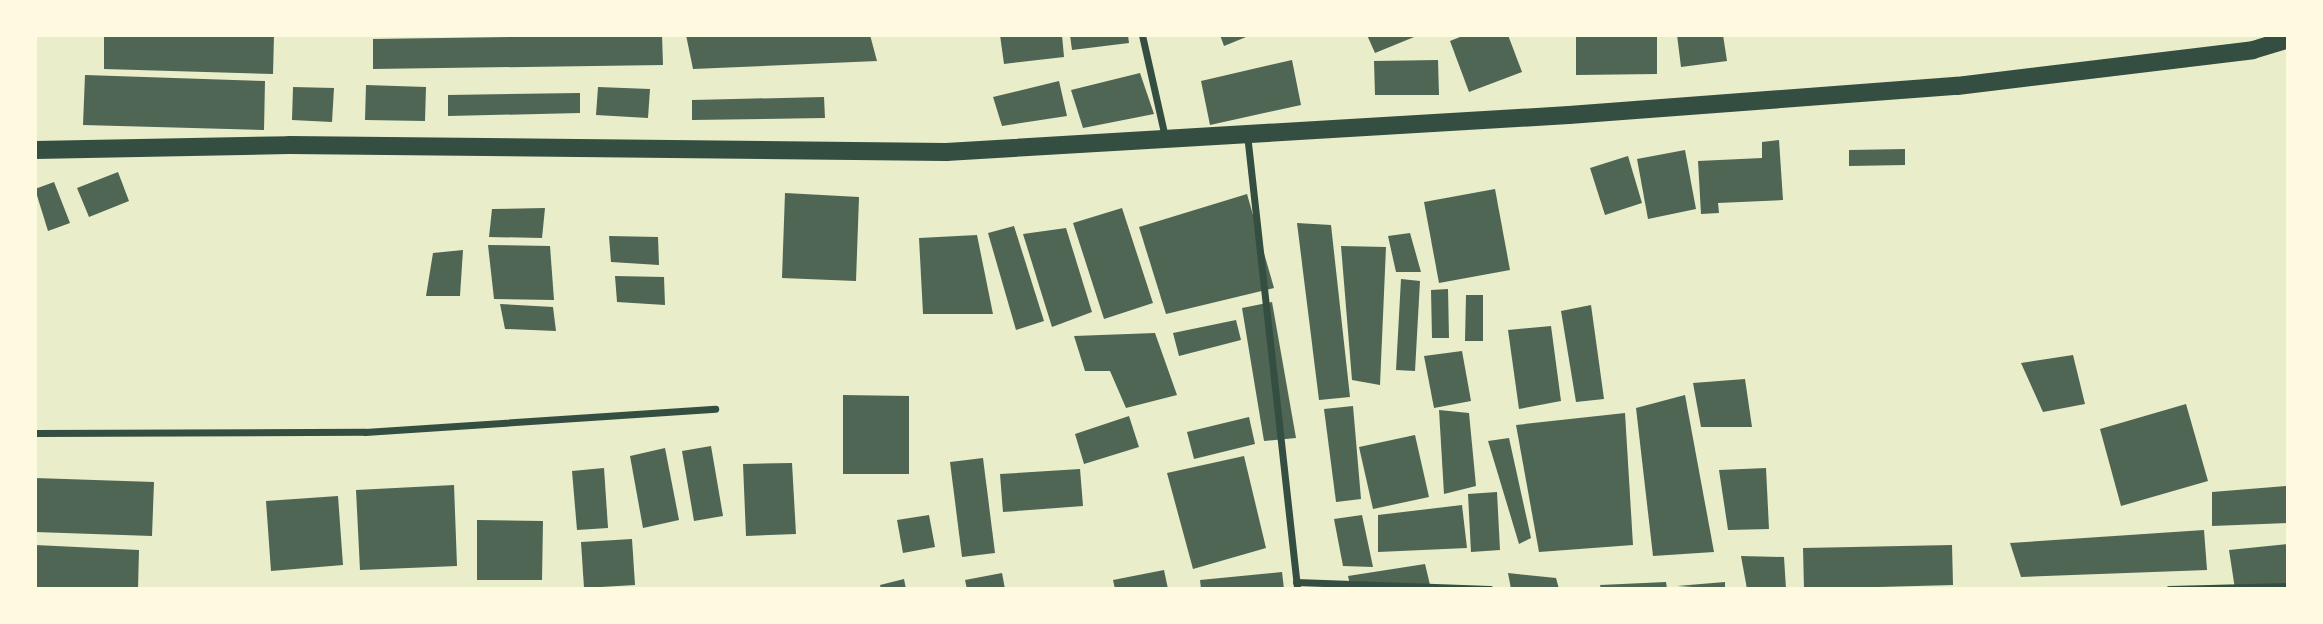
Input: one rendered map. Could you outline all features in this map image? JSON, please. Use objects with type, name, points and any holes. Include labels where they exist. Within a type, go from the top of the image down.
[{"type":"main road","points":[[35,150],[289,145],[946,152],[1247,132],[1570,116],[1957,86],[2253,50],[2288,39]]},
{"type":"street","points":[[1142,35],[1166,137]]},
{"type":"street","points":[[1247,132],[1296,585],[1490,589]]},
{"type":"street","points":[[35,433],[365,432],[715,409]]},
{"type":"street","points":[[2169,589],[2288,586]]},
{"type":"building","points":[[104,35],[274,35],[273,74],[104,69]]},
{"type":"building","points":[[662,35],[663,65],[373,69],[373,39]]},
{"type":"building","points":[[686,35],[870,35],[877,61],[693,69]]},
{"type":"building","points":[[1000,35],[1062,35],[1064,57],[1004,64]]},
{"type":"building","points":[[1070,35],[1128,35],[1129,43],[1072,50]]},
{"type":"building","points":[[1220,35],[1251,35],[1224,46]]},
{"type":"building","points":[[1367,35],[1419,35],[1375,53]]},
{"type":"building","points":[[1465,35],[1508,35],[1522,72],[1469,92],[1450,41]]},
{"type":"building","points":[[1576,35],[1657,35],[1657,74],[1576,75]]},
{"type":"building","points":[[1677,35],[1723,35],[1727,61],[1681,67]]},
{"type":"building","points":[[1292,60],[1301,105],[1210,125],[1201,81]]},
{"type":"building","points":[[1438,60],[1439,95],[1375,95],[1374,61]]},
{"type":"building","points":[[1140,73],[1154,114],[1083,128],[1071,90]]},
{"type":"building","points":[[85,75],[265,81],[264,130],[83,125]]},
{"type":"building","points":[[1059,81],[1067,116],[1002,126],[993,97]]},
{"type":"building","points":[[366,85],[426,87],[425,121],[365,120]]},
{"type":"building","points":[[293,87],[334,88],[332,122],[292,120]]},
{"type":"building","points":[[598,87],[650,89],[648,118],[596,115]]},
{"type":"building","points":[[580,93],[580,113],[448,116],[448,95]]},
{"type":"building","points":[[824,97],[825,118],[692,120],[692,100]]},
{"type":"building","points":[[1779,140],[1783,200],[1718,203],[1719,213],[1701,214],[1698,161],[1762,158],[1762,142]]},
{"type":"building","points":[[1905,149],[1905,165],[1849,166],[1849,150]]},
{"type":"building","points":[[1685,150],[1696,209],[1648,219],[1637,159]]},
{"type":"building","points":[[1628,156],[1642,203],[1605,215],[1590,168]]},
{"type":"building","points":[[118,172],[129,201],[89,217],[77,188]]},
{"type":"building","points":[[54,182],[70,223],[48,231],[35,189]]},
{"type":"building","points":[[1495,189],[1510,270],[1439,283],[1424,202]]},
{"type":"building","points":[[785,193],[859,197],[856,281],[782,278]]},
{"type":"building","points":[[1247,194],[1274,288],[1166,314],[1139,227]]},
{"type":"building","points":[[545,208],[542,238],[489,237],[492,209]]},
{"type":"building","points":[[1122,208],[1153,303],[1104,319],[1073,223]]},
{"type":"building","points":[[1297,223],[1331,225],[1350,397],[1319,400]]},
{"type":"building","points":[[1014,226],[1044,321],[1016,330],[988,233]]},
{"type":"building","points":[[1066,228],[1092,312],[1052,327],[1023,234]]},
{"type":"building","points":[[1410,233],[1421,272],[1396,272],[1388,236]]},
{"type":"building","points":[[977,235],[993,314],[923,314],[919,238]]},
{"type":"building","points":[[609,236],[658,237],[659,265],[611,262]]},
{"type":"building","points":[[488,245],[550,246],[554,300],[494,299]]},
{"type":"building","points":[[1341,246],[1386,247],[1380,385],[1352,380]]},
{"type":"building","points":[[463,250],[460,296],[426,296],[433,253]]},
{"type":"building","points":[[615,276],[664,277],[665,305],[617,302]]},
{"type":"building","points":[[1401,279],[1420,281],[1415,371],[1396,370]]},
{"type":"building","points":[[1448,289],[1449,338],[1432,338],[1431,290]]},
{"type":"building","points":[[1466,295],[1483,295],[1483,341],[1465,341]]},
{"type":"building","points":[[1272,302],[1296,438],[1264,441],[1242,308]]},
{"type":"building","points":[[500,304],[553,307],[556,331],[505,329]]},
{"type":"building","points":[[1591,305],[1604,399],[1576,402],[1561,311]]},
{"type":"building","points":[[1236,320],[1241,340],[1179,356],[1173,333]]},
{"type":"building","points":[[1551,326],[1561,401],[1519,409],[1508,330]]},
{"type":"building","points":[[1155,333],[1177,395],[1126,408],[1110,371],[1085,371],[1074,336]]},
{"type":"building","points":[[1462,351],[1471,401],[1434,408],[1424,356]]},
{"type":"building","points":[[2073,355],[2085,404],[2043,412],[2021,363]]},
{"type":"building","points":[[1745,379],[1752,427],[1701,427],[1693,383]]},
{"type":"building","points":[[843,395],[909,396],[909,474],[843,474]]},
{"type":"building","points":[[1685,395],[1714,552],[1653,556],[1636,408]]},
{"type":"building","points":[[2186,404],[2208,481],[2121,506],[2100,429]]},
{"type":"building","points":[[1353,406],[1361,499],[1336,502],[1324,409]]},
{"type":"building","points":[[1439,410],[1469,413],[1476,486],[1444,494]]},
{"type":"building","points":[[1625,413],[1633,545],[1539,552],[1516,425]]},
{"type":"building","points":[[1129,416],[1139,447],[1084,464],[1075,434]]},
{"type":"building","points":[[1249,417],[1255,444],[1194,459],[1187,432]]},
{"type":"building","points":[[1415,435],[1429,497],[1373,509],[1359,447]]},
{"type":"building","points":[[1509,438],[1531,538],[1519,544],[1488,441]]},
{"type":"building","points":[[711,446],[723,516],[694,521],[682,451]]},
{"type":"building","points":[[665,448],[679,520],[643,528],[630,456]]},
{"type":"building","points":[[1244,456],[1266,548],[1193,569],[1167,473]]},
{"type":"building","points":[[983,458],[995,553],[962,557],[950,462]]},
{"type":"building","points":[[792,463],[796,534],[746,536],[743,464]]},
{"type":"building","points":[[604,468],[608,528],[577,530],[572,471]]},
{"type":"building","points":[[1766,468],[1769,529],[1728,530],[1719,470]]},
{"type":"building","points":[[1080,469],[1083,506],[1003,512],[1000,474]]},
{"type":"building","points":[[35,478],[154,482],[152,536],[35,532]]},
{"type":"building","points":[[454,485],[457,566],[360,570],[356,490]]},
{"type":"building","points":[[2286,486],[2288,523],[2212,526],[2212,492]]},
{"type":"building","points":[[1497,492],[1500,550],[1471,552],[1468,494]]},
{"type":"building","points":[[338,496],[343,565],[271,571],[266,501]]},
{"type":"building","points":[[1462,505],[1467,548],[1378,552],[1378,515]]},
{"type":"building","points":[[929,515],[935,547],[903,553],[897,520]]},
{"type":"building","points":[[1362,515],[1373,567],[1343,566],[1334,519]]},
{"type":"building","points":[[477,520],[543,521],[542,580],[477,580]]},
{"type":"building","points":[[2204,530],[2207,570],[2021,577],[2010,543]]},
{"type":"building","points":[[632,539],[635,585],[584,588],[581,542]]},
{"type":"building","points":[[2288,544],[2288,589],[2235,589],[2229,550]]},
{"type":"building","points":[[35,545],[139,550],[138,589],[35,588]]},
{"type":"building","points":[[1952,545],[1953,585],[1804,589],[1803,548]]},
{"type":"building","points":[[1741,556],[1784,557],[1786,589],[1747,589]]},
{"type":"building","points":[[1425,564],[1431,589],[1351,589],[1348,576]]},
{"type":"building","points":[[1164,570],[1168,589],[1115,589],[1113,580]]},
{"type":"building","points":[[1282,572],[1284,589],[1201,589],[1200,580]]},
{"type":"building","points":[[1002,573],[1005,589],[967,589],[965,580]]},
{"type":"building","points":[[1508,573],[1556,578],[1559,589],[1511,589]]},
{"type":"building","points":[[904,579],[906,589],[881,589],[880,585]]},
{"type":"building","points":[[1666,582],[1667,589],[1601,589],[1600,585]]},
{"type":"building","points":[[1725,582],[1725,589],[1677,586]]}]
